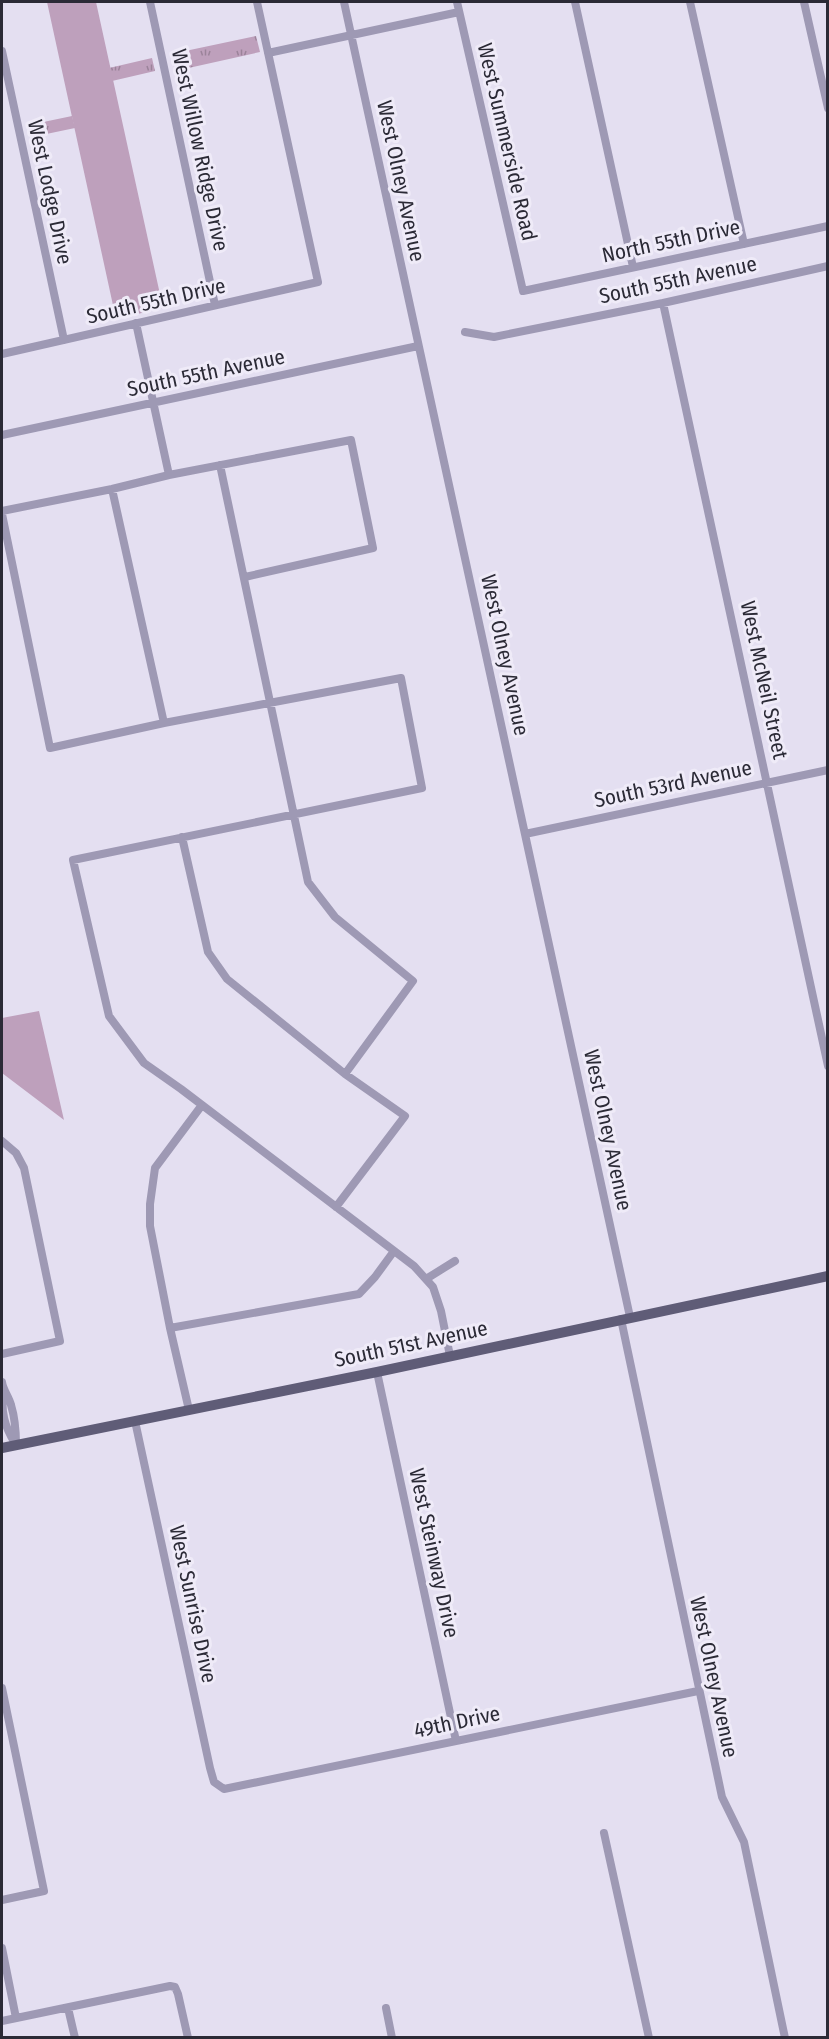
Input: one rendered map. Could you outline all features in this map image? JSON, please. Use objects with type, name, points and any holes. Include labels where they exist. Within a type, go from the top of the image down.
[{"type":"main road","name":"South 51st Avenue","points":[[2,1448],[377,1372],[828,1276]]},
{"type":"street","name":"West Willow Ridge Drive","points":[[150,2],[215,305]]},
{"type":"street","points":[[257,2],[268,53],[459,12]]},
{"type":"street","name":"West Olney Avenue","points":[[344,2],[525,834],[625,1318],[698,1691],[722,1797],[744,1842],[785,2037]]},
{"type":"street","name":"West Summerside Road","points":[[457,2],[523,291]]},
{"type":"street","points":[[575,2],[633,267]]},
{"type":"street","points":[[690,2],[744,244]]},
{"type":"street","points":[[804,2],[828,108]]},
{"type":"street","name":"West Lodge Drive","points":[[2,51],[64,340]]},
{"type":"street","name":"South 55th Drive","points":[[2,354],[318,282],[268,53]]},
{"type":"street","name":"North 55th Drive","points":[[523,291],[828,226]]},
{"type":"street","name":"South 55th Avenue","points":[[465,332],[494,337],[663,303],[828,266]]},
{"type":"street","name":"West McNeil Street","points":[[663,303],[828,1066]]},
{"type":"street","points":[[136,324],[169,475]]},
{"type":"street","name":"South 55th Avenue","points":[[2,435],[418,346]]},
{"type":"street","points":[[244,577],[373,549],[351,440],[169,475],[2,513],[50,748],[164,723],[401,678],[422,788],[73,860],[109,1016],[144,1063],[414,1266],[433,1287],[441,1311],[450,1356]]},
{"type":"street","points":[[220,465],[308,882],[335,917],[413,981],[345,1074]]},
{"type":"street","points":[[112,489],[164,723]]},
{"type":"street","name":"South 53rd Avenue","points":[[525,834],[828,770]]},
{"type":"street","points":[[182,837],[208,952],[227,979],[345,1074],[405,1116],[336,1207]]},
{"type":"street","points":[[189,1410],[150,1226],[150,1204],[155,1168],[202,1105]]},
{"type":"street","points":[[2,1141],[16,1153],[24,1168],[60,1341],[2,1354]]},
{"type":"street","points":[[170,1328],[359,1294],[394,1251]]},
{"type":"street","points":[[426,1279],[455,1261]]},
{"type":"street","name":"West Steinway Drive","points":[[377,1372],[456,1741]]},
{"type":"street","points":[[2,1386],[11,1402],[16,1426],[16,1445]]},
{"type":"street","name":"West Sunrise Drive","points":[[135,1421],[210,1768],[214,1782],[224,1789]]},
{"type":"street","name":"49th Drive","points":[[224,1789],[698,1691]]},
{"type":"street","points":[[2,1694],[44,1891],[2,1900]]},
{"type":"street","points":[[604,1833],[649,2037]]},
{"type":"street","points":[[2,1948],[16,2018]]},
{"type":"street","points":[[2,2021],[174,1987],[178,1994],[188,2037]]},
{"type":"street","points":[[68,2008],[75,2037]]},
{"type":"street","points":[[386,2008],[392,2037]]},
{"type":"green space","points":[[47,2],[96,2],[163,308],[116,319]]},
{"type":"green space","points":[[256,36],[260,52],[175,71],[171,54]]},
{"type":"green space","points":[[152,58],[155,71],[112,81],[109,68]]},
{"type":"green space","points":[[72,116],[75,128],[32,137],[29,125]]},
{"type":"green space","points":[[39,1011],[64,1120],[2,1073],[2,1018]]}]
